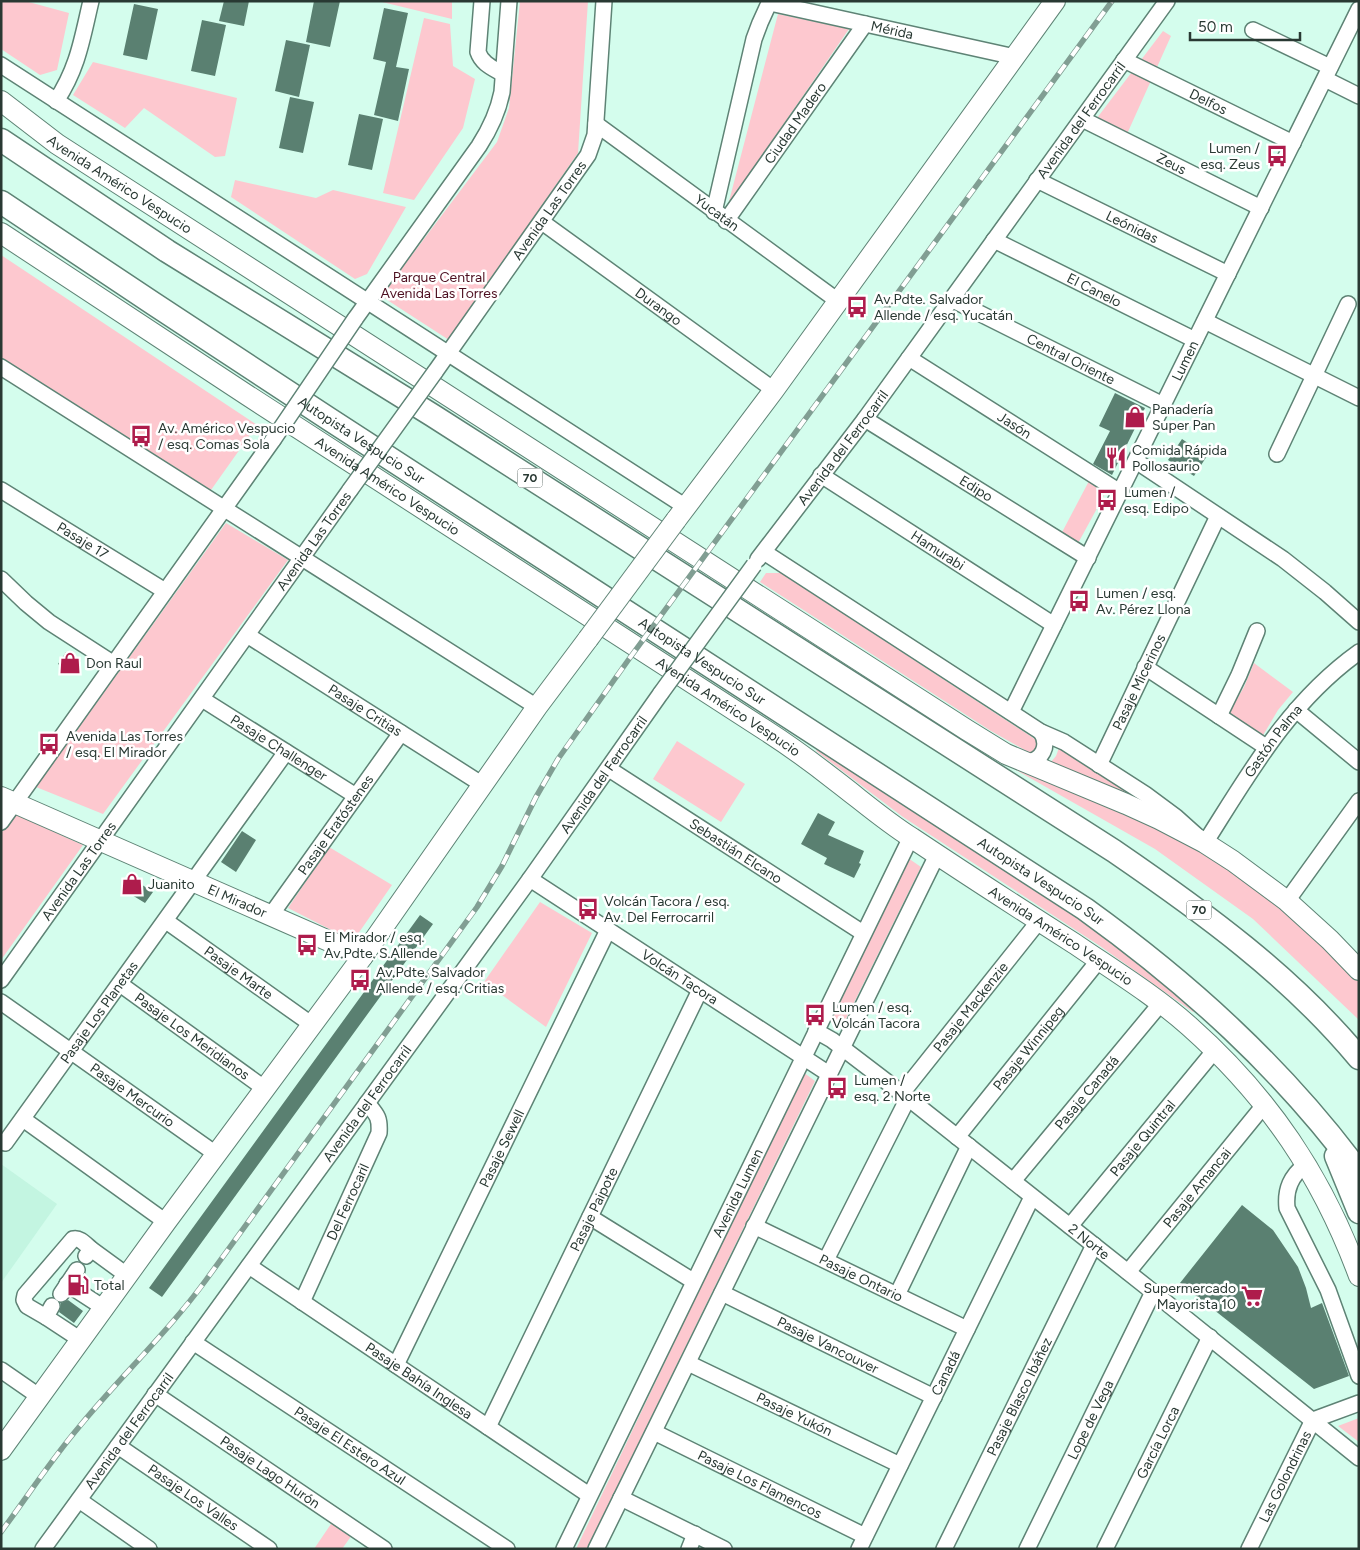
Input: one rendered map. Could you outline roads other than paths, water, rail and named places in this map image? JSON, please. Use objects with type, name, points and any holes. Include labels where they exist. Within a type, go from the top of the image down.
[{"type":"highway","name":"70","points":[[1,140],[167,251],[432,415],[1114,851],[1197,908],[1224,930],[1289,986],[1359,1058]]},
{"type":"highway","name":"Autopista Vespucio Sur","points":[[3,203],[321,413],[1085,908],[1207,1005],[1264,1060],[1318,1119],[1359,1172]]},
{"type":"highway","points":[[1325,1021],[1359,1047]]},
{"type":"highway","points":[[1318,1119],[1340,1165],[1359,1212]]},
{"type":"main road","points":[[1,1450],[264,1088],[363,956],[484,785],[537,706],[774,390],[1055,1]]},
{"type":"main road","name":"Avenida Américo Vespucio","points":[[1,101],[57,144],[967,730],[1006,754],[1159,818],[1206,843],[1287,901],[1330,940],[1356,960]]},
{"type":"main road","name":"Avenida Américo Vespucio","points":[[1,233],[247,395],[766,730],[813,763],[910,838],[1099,960],[1161,1004],[1215,1050],[1265,1104],[1306,1164],[1334,1216],[1359,1276]]},
{"type":"main road","name":"El Mirador","points":[[8,800],[363,956]]},
{"type":"street","points":[[56,101],[75,66],[91,1]]},
{"type":"street","points":[[482,1],[478,52],[485,63],[503,74]]},
{"type":"street","points":[[1,822],[8,800],[114,664],[273,440],[367,301],[486,136],[499,104],[509,1]]},
{"type":"street","name":"Avenida Las Torres","points":[[1,980],[588,155],[594,141],[596,124],[604,1]]},
{"type":"street","name":"Avenida del Ferrocarril","points":[[43,1549],[530,879],[661,693],[821,475],[865,419],[1167,1]]},
{"type":"street","points":[[720,216],[754,38],[770,2]]},
{"type":"street","name":"Mérida","points":[[770,2],[1015,57]]},
{"type":"street","name":"Lumen","points":[[1011,712],[1359,9]]},
{"type":"street","name":"Ciudad Madero","points":[[720,216],[865,24]]},
{"type":"street","points":[[1253,30],[1327,73],[1359,96]]},
{"type":"street","name":"Delfos","points":[[1124,60],[1293,143]]},
{"type":"street","points":[[1,65],[367,301],[681,514]]},
{"type":"street","name":"Zeus","points":[[1082,119],[1261,208]]},
{"type":"street","name":"Yucatán","points":[[596,124],[838,301]]},
{"type":"street","name":"Leónidas","points":[[1037,180],[1228,274]]},
{"type":"street","name":"Durango","points":[[542,222],[774,390]]},
{"type":"street","name":"El Canelo","points":[[994,240],[1195,340]]},
{"type":"street","name":"Central Oriente","points":[[951,299],[1163,405]]},
{"type":"street","points":[[1278,454],[1348,304]]},
{"type":"street","points":[[1205,321],[1359,398]]},
{"type":"street","name":"Jasón","points":[[908,358],[1120,492]]},
{"type":"street","points":[[1,367],[537,706]]},
{"type":"street","name":"Edipo","points":[[865,419],[1088,558]]},
{"type":"street","points":[[1136,461],[1299,570],[1359,622]]},
{"type":"street","name":"Hamurabi","points":[[821,475],[1054,625]]},
{"type":"street","name":"Pasaje 17","points":[[1,490],[165,591]]},
{"type":"street","name":"Pasaje Micerinos","points":[[1099,765],[1144,667],[1218,516]]},
{"type":"street","name":"Avenida Américo Vespucio","points":[[764,552],[1040,732],[1064,742],[1161,805],[1206,843]]},
{"type":"street","points":[[2,583],[49,622],[114,664]]},
{"type":"street","points":[[1218,716],[1239,676],[1257,631]]},
{"type":"street","name":"Pasaje Critias","points":[[247,634],[484,785]]},
{"type":"street","name":"Gastón Palma","points":[[1206,843],[1266,747],[1320,684],[1359,652]]},
{"type":"street","points":[[1144,667],[1266,747]]},
{"type":"street","name":"Pasaje Challenger","points":[[202,698],[356,796]]},
{"type":"street","points":[[1296,710],[1359,762]]},
{"type":"street","points":[[1026,762],[1036,760],[1043,752],[1045,742],[1040,732]]},
{"type":"street","name":"Pasaje Eratóstenes","points":[[270,915],[401,733]]},
{"type":"street","name":"Pasaje Los Planetas","points":[[5,1143],[286,752]]},
{"type":"street","name":"Sebastián Elcano","points":[[609,769],[863,933]]},
{"type":"street","points":[[1287,901],[1359,801]]},
{"type":"street","name":"Avenida Lumen","points":[[564,1549],[589,1494],[910,838]]},
{"type":"street","points":[[596,1549],[937,855]]},
{"type":"street","name":"Volcán Tacora","points":[[530,879],[829,1074]]},
{"type":"street","name":"Pasaje Marte","points":[[166,920],[311,1024]]},
{"type":"street","name":"Pasaje Mackenzie","points":[[826,1260],[905,1096],[1039,921]]},
{"type":"street","name":"Pasaje Sewell","points":[[396,1365],[608,930]]},
{"type":"street","name":"Pasaje Winnipeg","points":[[897,1295],[963,1141],[1099,960]]},
{"type":"street","name":"Pasaje Los Meridianos","points":[[120,984],[264,1088]]},
{"type":"street","name":"Pasaje Paipote","points":[[488,1427],[700,990]]},
{"type":"street","name":"Pasaje Mercurio","points":[[1,1002],[216,1154]]},
{"type":"street","name":"Pasaje Canadá","points":[[1013,1181],[1161,1004]]},
{"type":"street","name":"2 Norte","points":[[816,1031],[842,1047],[963,1141],[1359,1458]]},
{"type":"street","name":"Pasaje Quintral","points":[[1070,1226],[1215,1050]]},
{"type":"street","name":"Del Ferrocaril","points":[[302,1302],[378,1133],[380,1121],[367,1103]]},
{"type":"street","name":"Pasaje Amancai","points":[[1128,1272],[1265,1104]]},
{"type":"street","points":[[23,1119],[166,1222]]},
{"type":"street","points":[[1306,1164],[1293,1177],[1289,1185],[1286,1208],[1328,1290],[1359,1376]]},
{"type":"street","name":"Canadá","points":[[862,1542],[1032,1197]]},
{"type":"street","points":[[590,1217],[693,1281]]},
{"type":"street","name":"Pasaje Ontario","points":[[754,1226],[967,1329]]},
{"type":"street","points":[[81,1340],[49,1312],[27,1306],[24,1300],[25,1295],[73,1239],[76,1238],[80,1240],[88,1253],[128,1276]]},
{"type":"street","name":"Pasaje Blasco Ibáñez","points":[[944,1549],[1094,1246]]},
{"type":"street","name":"Pasaje Bahía Inglesa","points":[[249,1266],[589,1494]]},
{"type":"street","points":[[77,1270],[64,1289],[104,1308]]},
{"type":"street","name":"Lope de Vega","points":[[1027,1549],[1153,1292]]},
{"type":"street","name":"Pasaje Vancouver","points":[[722,1293],[934,1397]]},
{"type":"street","name":"García Lorca","points":[[1105,1549],[1210,1338]]},
{"type":"street","name":"Pasaje El Estero Azul","points":[[193,1342],[507,1549]]},
{"type":"street","name":"Pasaje Yukón","points":[[688,1362],[900,1465]]},
{"type":"street","points":[[1,1370],[40,1397]]},
{"type":"street","name":"Pasaje Lago Hurón","points":[[156,1394],[384,1549]]},
{"type":"street","name":"Las Golondrinas","points":[[1249,1549],[1313,1420],[1359,1403]]},
{"type":"street","name":"Pasaje Los Flamencos","points":[[654,1432],[862,1542]]},
{"type":"street","name":"Pasaje Los Valles","points":[[118,1446],[269,1549]]},
{"type":"street","points":[[621,1498],[724,1549]]},
{"type":"street","points":[[79,1500],[149,1549]]},
{"type":"street","points":[[689,1549],[696,1534]]},
{"type":"railway","points":[[1,1532],[49,1465],[95,1408],[176,1318],[206,1280],[477,907],[502,866],[536,797],[558,759],[629,659],[1112,1]]},
{"type":"place","name":"Lumen / esq. Zeus","points":[[1277,156]]},
{"type":"place","name":"Av.Pdte. Salvador Allende / esq. Yucatán","points":[[857,307]]},
{"type":"place","name":"Panadería Super Pan","points":[[1135,417]]},
{"type":"place","name":"Av. Américo Vespucio / esq. Comas Sola","points":[[141,436]]},
{"type":"place","name":"Comida Rápida Pollosaurio","points":[[1116,458]]},
{"type":"place","name":"Lumen / esq. Edipo","points":[[1107,500]]},
{"type":"place","name":"Lumen / esq. Av. Pérez Llona","points":[[1079,601]]},
{"type":"place","name":"Don Raul","points":[[70,663]]},
{"type":"place","name":"Avenida Las Torres / esq. El Mirador","points":[[49,744]]},
{"type":"place","name":"Juanito","points":[[132,884]]},
{"type":"place","name":"Volcán Tacora / esq. Av. Del Ferrocarril","points":[[588,909]]},
{"type":"place","name":"El Mirador / esq. Av.Pdte. S.Allende","points":[[307,945]]},
{"type":"place","name":"Av.Pdte. Salvador Allende / esq. Critias","points":[[360,980]]},
{"type":"place","name":"Lumen / esq. Volcán Tacora","points":[[815,1015]]},
{"type":"place","name":"Lumen / esq. 2 Norte","points":[[837,1088]]},
{"type":"place","name":"Total","points":[[78,1285]]},
{"type":"place","name":"Supermercado Mayorista 10","points":[[1252,1296]]},
{"type":"park label","name":"Parque Central Avenida Las Torres","points":[[439,286]]}]
